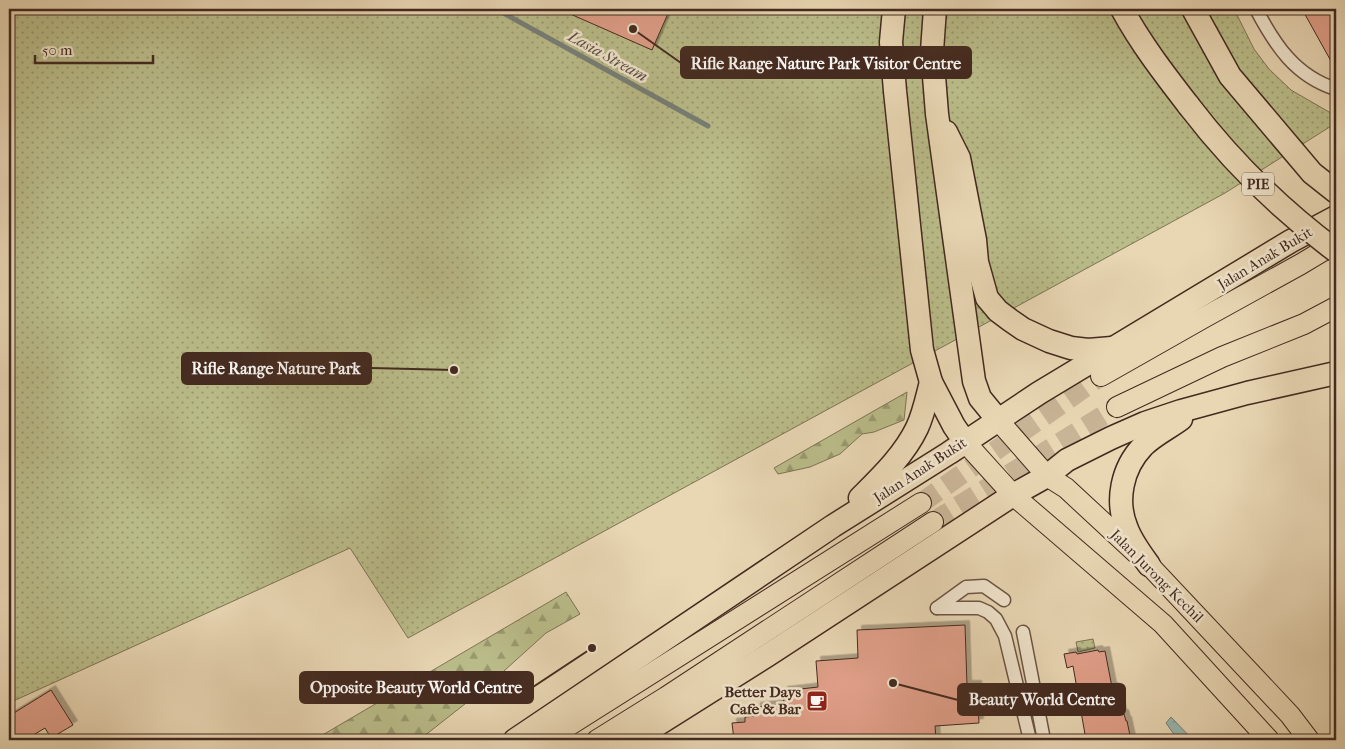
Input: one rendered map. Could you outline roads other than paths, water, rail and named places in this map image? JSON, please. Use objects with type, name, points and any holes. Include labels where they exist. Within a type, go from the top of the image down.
[{"type":"highway","points":[[894,9],[892,42],[895,91],[922,350],[931,382],[954,426],[965,442]]},
{"type":"highway","points":[[935,9],[932,51],[937,114],[974,382],[980,398],[998,420]]},
{"type":"highway","name":"PIE","points":[[1122,9],[1159,68],[1209,132],[1256,182],[1322,241],[1336,251]]},
{"type":"highway","points":[[1193,9],[1230,76],[1312,172],[1336,192]]},
{"type":"highway","points":[[937,114],[959,158],[975,240],[977,262],[987,298],[998,311],[1010,320],[1038,336],[1063,346],[1088,350],[1116,347]]},
{"type":"highway","name":"Jalan Anak Bukit","points":[[515,740],[833,526],[949,453],[1039,393],[1291,241],[1336,216]]},
{"type":"highway","points":[[633,740],[776,650],[1013,495],[1047,476],[1067,460],[1146,423],[1198,406],[1336,373]]},
{"type":"highway","points":[[833,526],[881,477],[911,438],[924,409],[931,382]]},
{"type":"highway","points":[[1149,565],[1126,528],[1123,517],[1121,492],[1126,470],[1144,446],[1198,406]]},
{"type":"main road","name":"Jalan Anak Bukit","points":[[1101,376],[1336,243]]},
{"type":"main road","points":[[1116,407],[1222,357],[1304,324],[1336,306]]},
{"type":"main road","name":"Jalan Jurong Kechil","points":[[998,420],[1047,476],[1066,488],[1149,565],[1290,715],[1309,740]]},
{"type":"main road","name":"Jalan Jurong Kechil","points":[[965,442],[1013,495],[1163,624],[1270,740]]},
{"type":"main road","name":"Jalan Anak Bukit","points":[[546,740],[921,503]]},
{"type":"main road","points":[[597,740],[933,522]]},
{"type":"street","points":[[1256,9],[1269,34],[1292,63],[1324,86],[1336,89]]},
{"type":"street","points":[[1004,600],[984,586],[966,587],[937,608],[980,608],[996,619],[1005,636],[1030,740]]},
{"type":"street","points":[[1023,632],[1044,740]]},
{"type":"water","points":[[1171,717],[1193,740],[1178,740],[1166,723]]},
{"type":"waterway","name":"Lasia Stream","points":[[496,9],[708,126]]},
{"type":"tunnel","points":[[921,503],[1101,376]]},
{"type":"tunnel","points":[[933,522],[1117,407]]},
{"type":"place","name":"Rifle Range Nature Park Visitor Centre","points":[[633,29]]},
{"type":"place","name":"Rifle Range Nature Park","points":[[454,370]]},
{"type":"place","name":"Opposite Beauty World Centre","points":[[592,648]]},
{"type":"place","name":"Beauty World Centre","points":[[893,683]]},
{"type":"place","name":"Better Days Cafe & Bar","points":[[817,701]]}]
